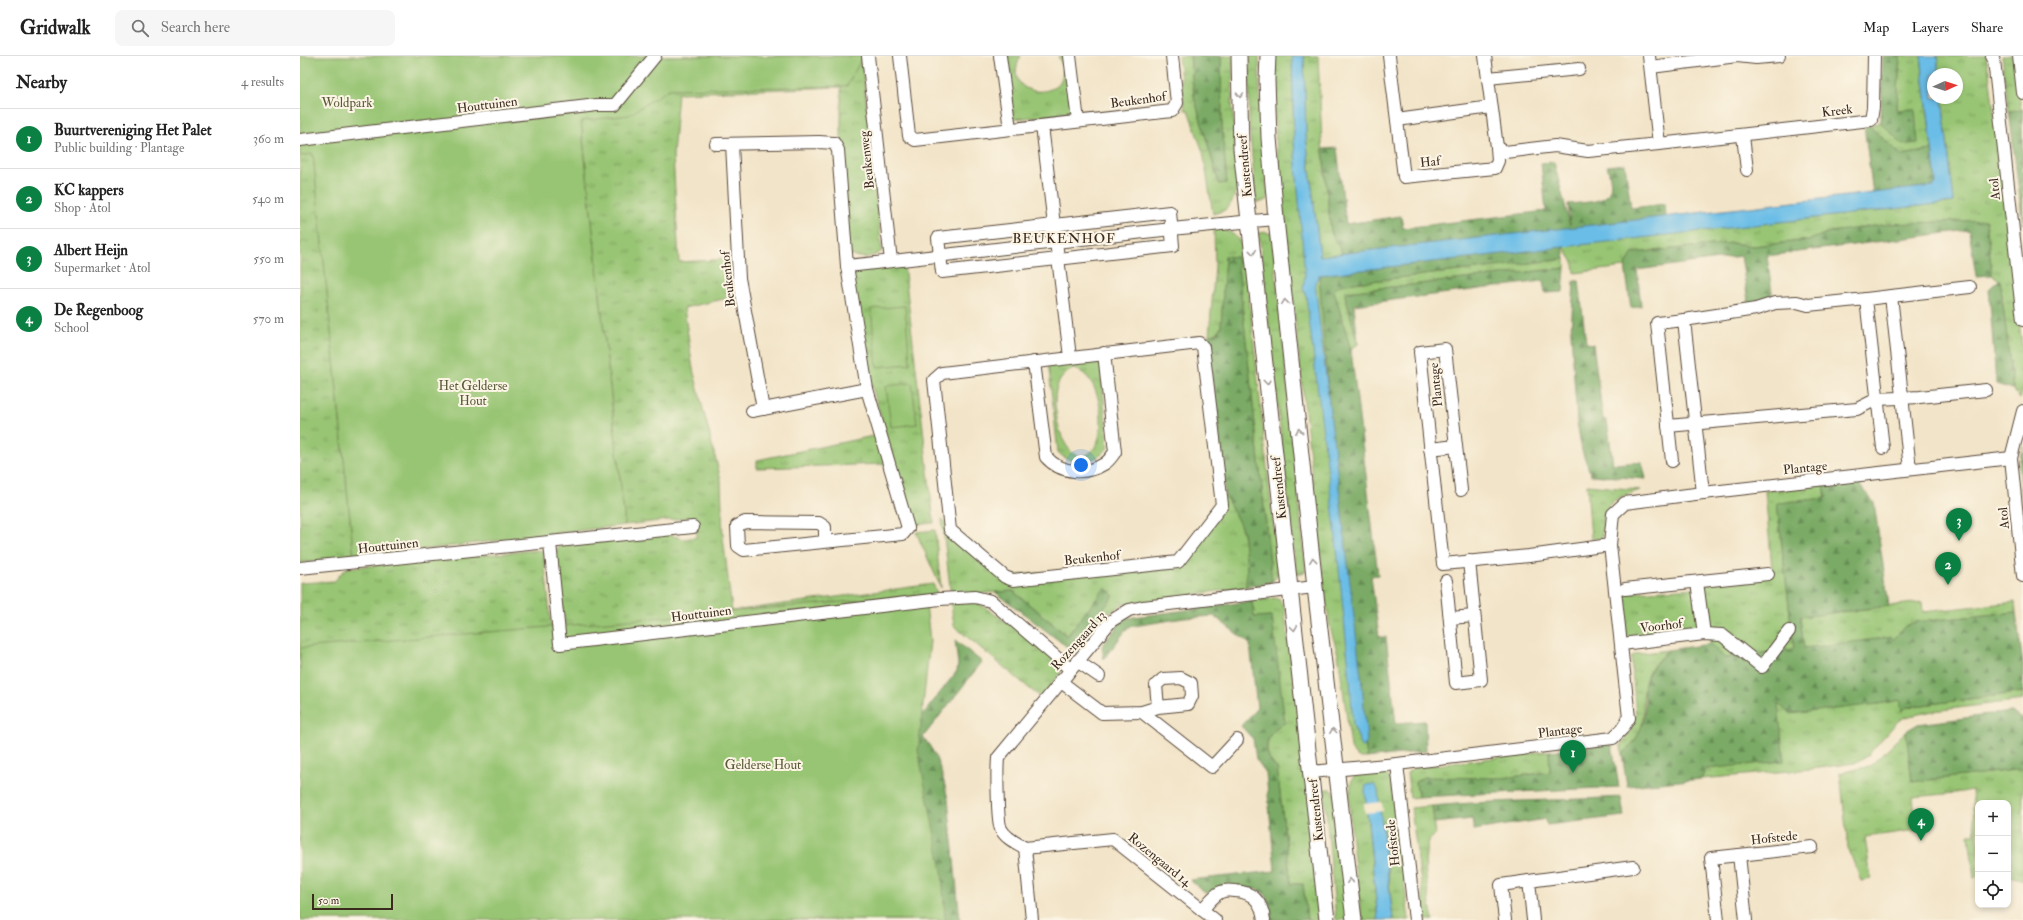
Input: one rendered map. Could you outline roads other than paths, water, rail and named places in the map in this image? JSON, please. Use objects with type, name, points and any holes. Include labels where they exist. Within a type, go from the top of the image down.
[{"type":"main road","name":"Kustendreef","points":[[1239,56],[1241,149],[1289,590],[1328,920]]},
{"type":"main road","name":"Kustendreef","points":[[1268,56],[1267,80],[1269,131],[1276,219],[1315,587],[1338,770],[1354,920]]},
{"type":"street","name":"Houttuinen","points":[[300,140],[590,106],[615,105],[655,56]]},
{"type":"street","name":"Beukenweg","points":[[868,56],[890,261]]},
{"type":"street","name":"Beukenhof","points":[[900,56],[909,136],[915,140],[1172,111],[1177,103],[1172,56]]},
{"type":"street","points":[[1000,56],[1010,129]]},
{"type":"street","points":[[1070,56],[1078,121]]},
{"type":"street","name":"Haf","points":[[1389,56],[1404,177],[1495,168],[1498,161],[1497,147],[1485,56]]},
{"type":"street","points":[[1497,147],[1505,152],[1555,146],[1588,151],[1660,144],[1650,61],[1737,56],[1756,58],[1779,56]]},
{"type":"street","name":"Kreek","points":[[1660,144],[1743,136],[1871,120],[1873,107],[1874,56]]},
{"type":"street","name":"Atol","points":[[1992,56],[1994,60],[2023,320]]},
{"type":"street","points":[[2019,56],[2023,93]]},
{"type":"street","points":[[1488,78],[1579,69]]},
{"type":"street","points":[[1397,120],[1491,107]]},
{"type":"street","points":[[1042,126],[1070,357]]},
{"type":"street","points":[[1743,136],[1747,170]]},
{"type":"street","points":[[716,144],[834,143],[838,150],[847,266],[867,389],[908,528],[903,534],[824,542],[744,550],[738,546],[737,526],[745,522],[819,523],[825,528],[824,542]]},
{"type":"street","name":"Beukenhof","points":[[732,144],[739,278],[758,410],[867,389]]},
{"type":"street","points":[[1170,212],[1172,228],[1173,246],[942,272],[938,238],[1170,212]]},
{"type":"street","points":[[847,266],[940,257],[1172,228],[1276,219]]},
{"type":"street","points":[[1672,461],[1657,323],[1756,309],[1775,303],[1797,302],[1808,305],[1970,286]]},
{"type":"street","points":[[1891,296],[1910,470]]},
{"type":"street","points":[[1866,299],[1883,448]]},
{"type":"street","points":[[1684,320],[1703,493]]},
{"type":"street","name":"Beukenhof","points":[[1199,343],[1203,347],[1222,505],[1178,562],[1013,580],[1005,577],[950,530],[934,380],[942,373],[1070,357],[1199,343]]},
{"type":"street","name":"Plantage","points":[[1461,490],[1445,349],[1420,352],[1443,564],[1544,554],[1610,545]]},
{"type":"street","points":[[1034,362],[1046,457],[1052,464],[1083,472],[1106,463],[1115,452],[1104,354]]},
{"type":"street","points":[[1668,426],[1857,409],[1877,400],[1902,399],[1986,390]]},
{"type":"street","name":"Atol","points":[[2023,411],[2011,458],[2023,576]]},
{"type":"street","points":[[1430,449],[1456,446]]},
{"type":"street","name":"Plantage","points":[[1311,772],[1397,764],[1613,738],[1622,729],[1629,718],[1610,545],[1613,514],[1625,503],[2011,458]]},
{"type":"street","name":"Houttuinen","points":[[300,568],[694,527]]},
{"type":"street","name":"Houttuinen","points":[[550,543],[560,644],[975,597],[991,601],[1074,665]]},
{"type":"street","points":[[1446,581],[1456,683],[1481,680],[1469,561]]},
{"type":"street","points":[[1625,589],[1768,574]]},
{"type":"street","points":[[1697,582],[1704,634]]},
{"type":"street","name":"Rozengaard 13","points":[[1025,848],[1010,839],[1001,829],[997,779],[998,758],[1111,621],[1130,610],[1144,607],[1315,587]]},
{"type":"street","points":[[1450,618],[1474,616]]},
{"type":"street","name":"Voorhof","points":[[1622,644],[1704,634],[1722,635],[1762,667],[1789,631]]},
{"type":"street","points":[[1074,665],[1099,676]]},
{"type":"street","points":[[1060,681],[1102,713],[1142,712],[1158,707]]},
{"type":"street","points":[[1142,712],[1212,767],[1237,740]]},
{"type":"street","name":"Hofstede","points":[[1397,764],[1415,920]]},
{"type":"street","name":"Rozengaard 14","points":[[1025,848],[1113,839],[1215,920]]},
{"type":"street","name":"Hofstede","points":[[1718,920],[1711,858],[1812,847]]},
{"type":"street","points":[[1025,848],[1032,920]]},
{"type":"street","name":"Hofstede","points":[[1739,855],[1746,920]]},
{"type":"street","points":[[1505,920],[1501,885],[1632,867]]},
{"type":"street","points":[[1530,882],[1533,920]]},
{"type":"street","points":[[1202,910],[1215,896],[1224,890],[1245,891],[1257,898],[1264,913],[1264,920]]},
{"type":"water","points":[[1292,56],[1304,56],[1306,136],[1320,256],[1934,186],[1936,183],[1935,172],[1921,56],[1937,56],[1938,68],[1927,68],[1927,104],[1943,104],[1954,202],[1319,275],[1315,283],[1362,685],[1367,741],[1364,747],[1362,747],[1353,725],[1350,679],[1335,529],[1306,295],[1303,288],[1305,275],[1294,141]]},
{"type":"water","points":[[1374,784],[1378,790],[1393,920],[1378,920],[1365,792],[1366,785]]},
{"type":"place","name":"Albert Heijn","points":[[1959,541]]},
{"type":"place","name":"KC kappers","points":[[1948,585]]},
{"type":"place","name":"Buurtvereniging Het Palet","points":[[1573,773]]},
{"type":"place","name":"De Regenboog","points":[[1921,841]]},
{"type":"district","name":"BEUKENHOF","points":[[1064,238]]},
{"type":"park label","name":"Woldpark","points":[[347,102]]},
{"type":"park label","name":"Het Gelderse Hout","points":[[473,392]]},
{"type":"park label","name":"Gelderse Hout","points":[[763,764]]}]
